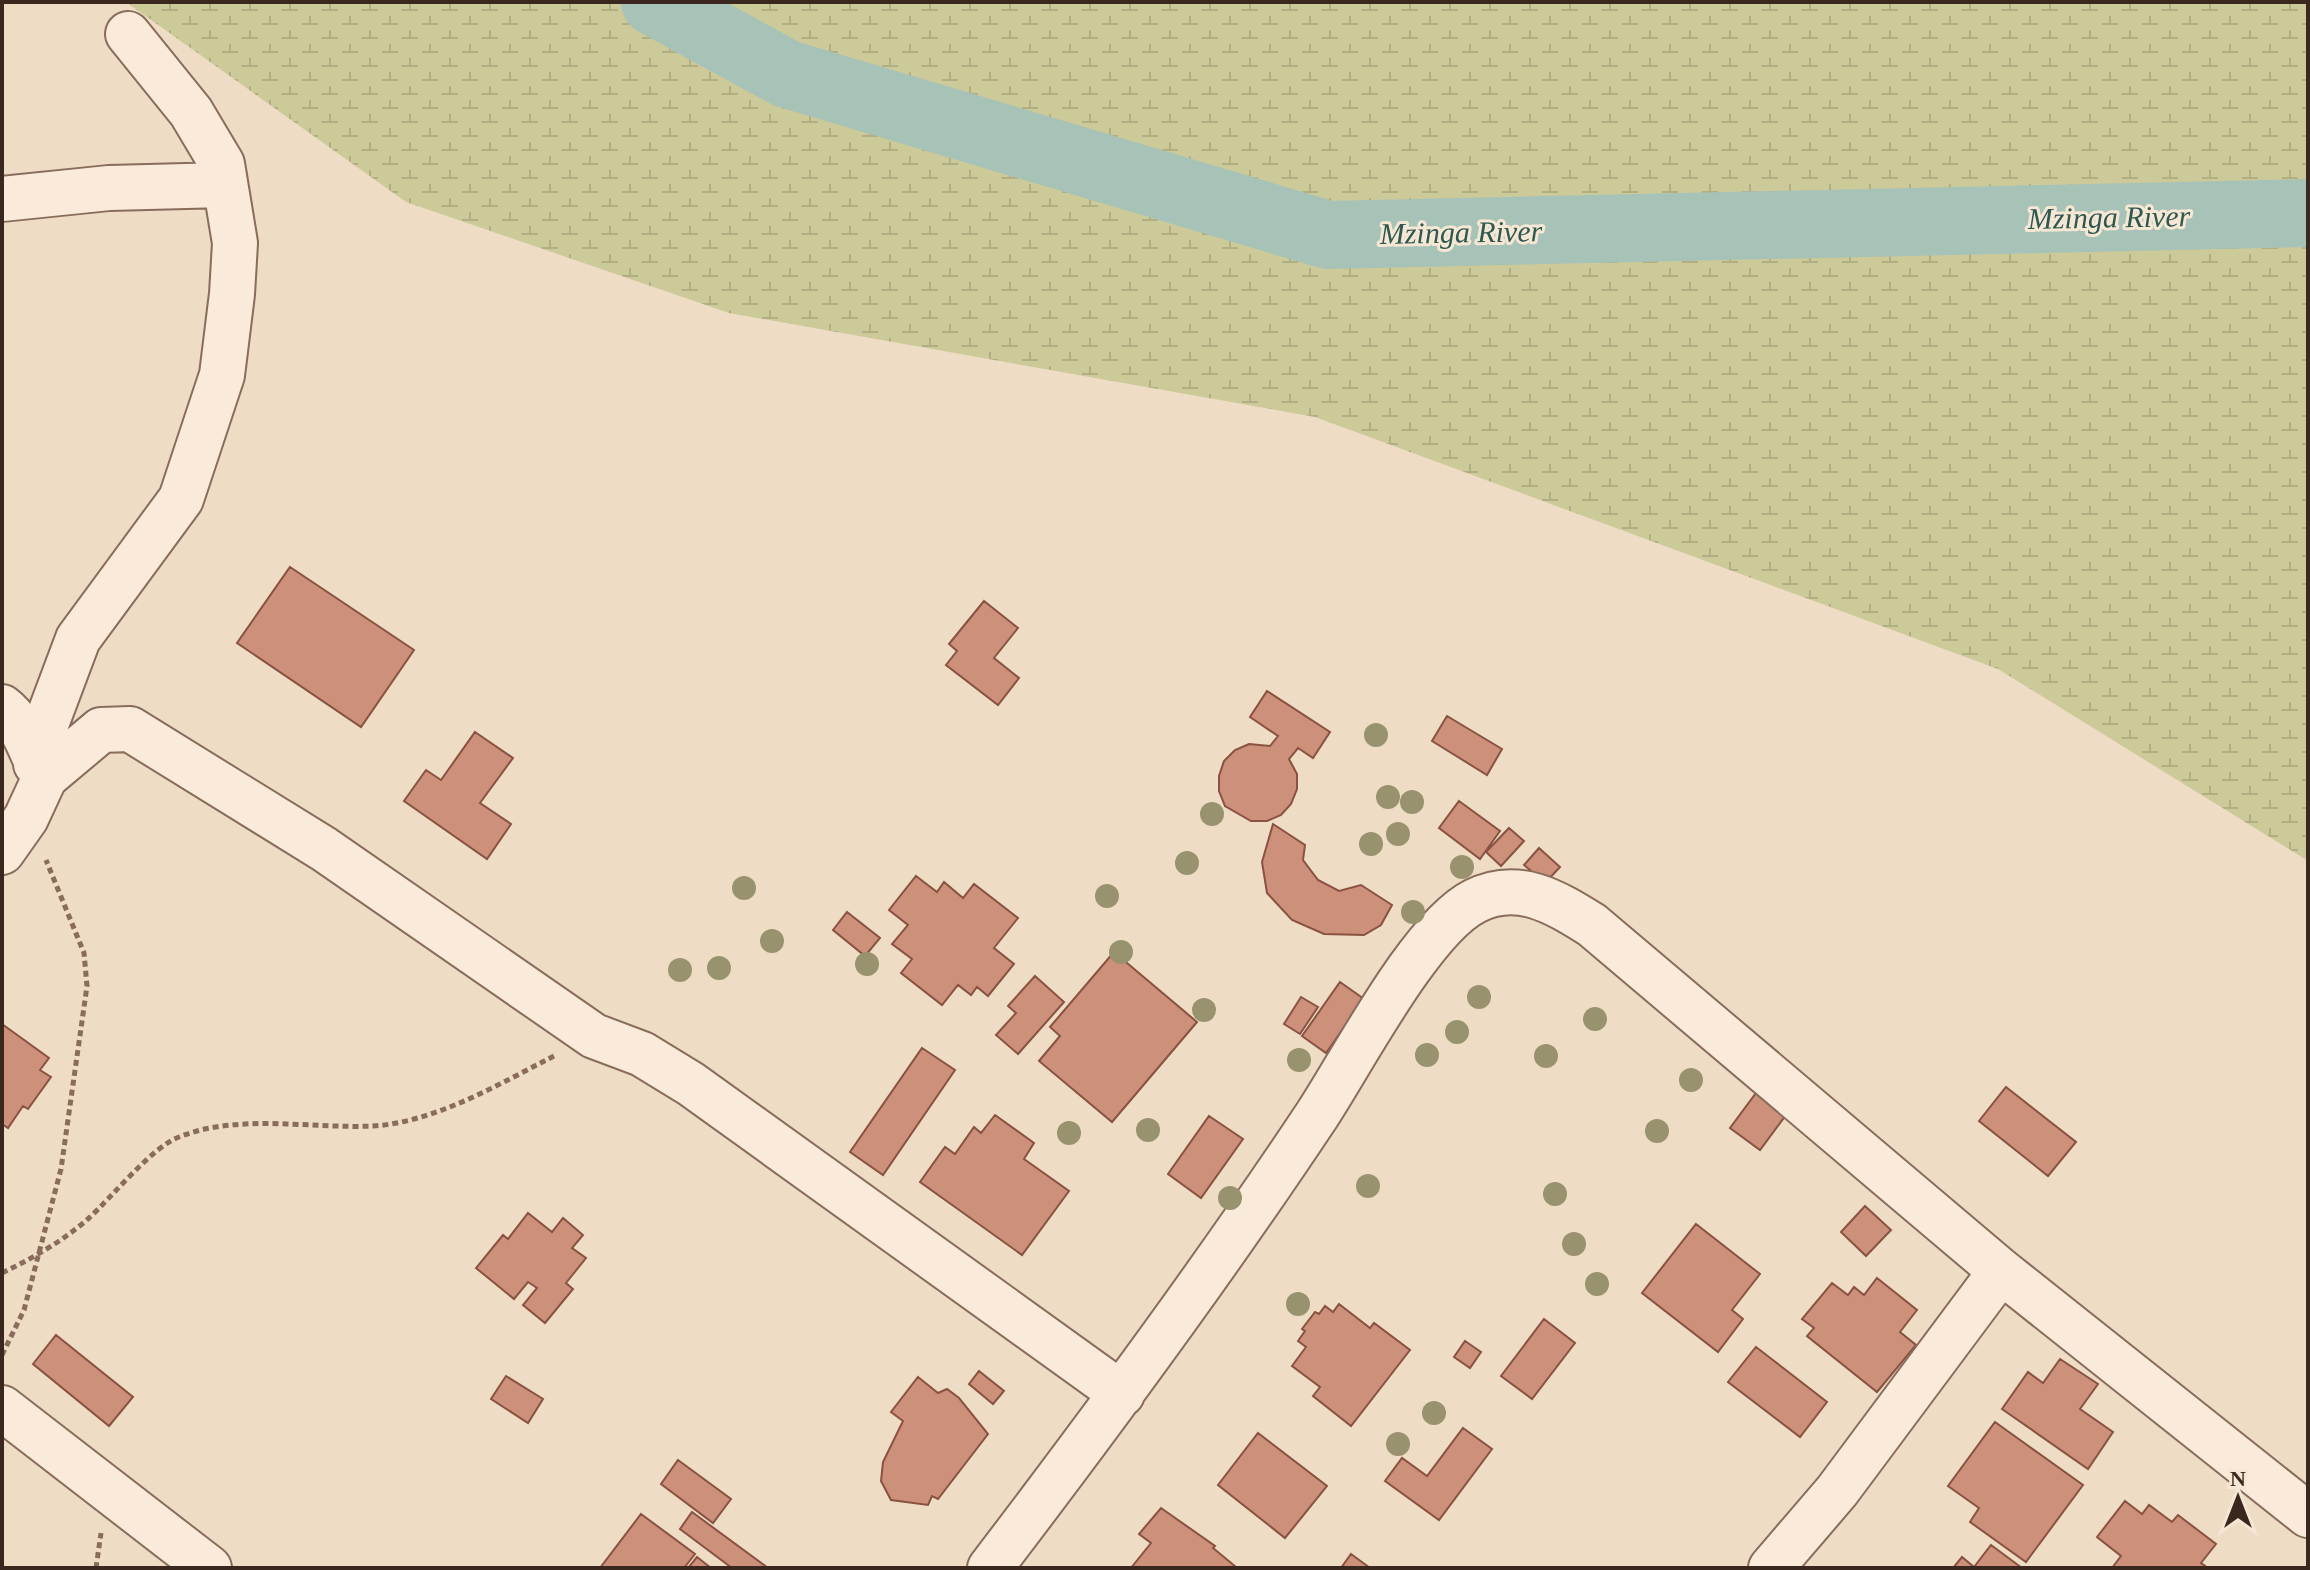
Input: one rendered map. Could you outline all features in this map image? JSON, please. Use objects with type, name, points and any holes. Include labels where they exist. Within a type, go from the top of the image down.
[{"type":"street","points":[[23,854],[26,818],[41,771],[42,735],[78,639],[181,499],[222,375],[235,243],[222,164],[191,112],[128,34]]},
{"type":"street","points":[[2,199],[109,188],[225,185]]},
{"type":"street","points":[[2,707],[12,715],[28,740],[41,771]]},
{"type":"street","points":[[41,771],[101,730],[130,729],[324,849],[594,1036],[642,1054],[691,1084],[1122,1394]]},
{"type":"street","points":[[990,1568],[1122,1394],[1316,1115],[1404,976],[1461,911],[1500,893],[1526,892],[1554,901],[1592,925],[2001,1271],[2308,1515]]},
{"type":"street","points":[[1771,1568],[1847,1479],[2001,1271]]},
{"type":"street","points":[[2,1408],[209,1568]]},
{"type":"path","points":[[2,1355],[24,1310],[61,1169],[87,986],[84,953],[23,854]]},
{"type":"path","points":[[2,1273],[39,1255],[87,1219],[176,1138],[199,1130],[251,1125],[375,1126],[417,1117],[473,1096],[594,1036]]},
{"type":"green space","points":[[126,2],[2308,2],[2308,861],[1998,669],[1315,417],[729,313],[406,202]]},
{"type":"building","points":[[290,567],[414,650],[361,727],[237,643]]},
{"type":"building","points":[[984,601],[1018,628],[994,658],[1019,678],[998,705],[946,665],[957,651],[949,644]]},
{"type":"building","points":[[1267,691],[1330,732],[1313,758],[1298,748],[1289,759],[1297,774],[1297,789],[1291,804],[1281,815],[1267,821],[1251,821],[1225,806],[1219,791],[1219,776],[1224,761],[1235,750],[1249,744],[1270,746],[1278,736],[1250,717]]},
{"type":"building","points":[[1447,716],[1502,749],[1487,775],[1432,741]]},
{"type":"building","points":[[475,732],[513,758],[480,803],[511,824],[487,859],[404,801],[426,770],[441,780]]},
{"type":"building","points":[[1459,801],[1500,831],[1480,859],[1439,828]]},
{"type":"building","points":[[1273,824],[1305,845],[1303,860],[1318,880],[1339,891],[1361,885],[1392,905],[1381,925],[1364,935],[1324,934],[1292,920],[1267,893],[1262,862]]},
{"type":"building","points":[[1509,828],[1524,841],[1501,866],[1486,852]]},
{"type":"building","points":[[1539,848],[1560,867],[1545,883],[1524,865]]},
{"type":"building","points":[[916,876],[937,892],[944,882],[963,898],[974,884],[1018,918],[994,948],[1014,964],[988,996],[977,987],[971,995],[958,985],[942,1005],[901,973],[912,959],[892,944],[908,925],[889,910]]},
{"type":"building","points":[[847,912],[880,938],[865,956],[833,930]]},
{"type":"building","points":[[1114,952],[1197,1022],[1112,1122],[1039,1061],[1060,1036],[1050,1027]]},
{"type":"building","points":[[1035,976],[1064,1002],[1018,1054],[996,1035],[1016,1013],[1008,1006]]},
{"type":"building","points":[[1340,982],[1364,999],[1326,1053],[1302,1036]]},
{"type":"building","points":[[1301,997],[1318,1007],[1300,1034],[1284,1024]]},
{"type":"building","points":[[2,1024],[49,1058],[40,1070],[51,1077],[28,1109],[23,1106],[8,1128],[2,1124]]},
{"type":"building","points":[[922,1048],[955,1070],[883,1175],[850,1152]]},
{"type":"building","points":[[2006,1087],[2076,1142],[2048,1176],[1979,1121]]},
{"type":"building","points":[[1759,1089],[1789,1111],[1760,1150],[1730,1128]]},
{"type":"building","points":[[995,1115],[1034,1143],[1024,1159],[1069,1191],[1022,1255],[920,1182],[945,1147],[955,1154],[974,1127],[981,1133]]},
{"type":"building","points":[[1209,1116],[1243,1139],[1201,1198],[1168,1174]]},
{"type":"building","points":[[1865,1206],[1891,1230],[1866,1256],[1841,1232]]},
{"type":"building","points":[[528,1213],[552,1232],[563,1218],[583,1235],[572,1248],[586,1258],[566,1283],[573,1289],[545,1323],[523,1305],[537,1288],[528,1282],[514,1299],[476,1268],[503,1235],[508,1239]]},
{"type":"building","points":[[1696,1224],[1760,1274],[1732,1310],[1743,1319],[1718,1352],[1642,1293]]},
{"type":"building","points":[[1877,1278],[1917,1310],[1900,1332],[1916,1345],[1877,1392],[1807,1336],[1814,1328],[1802,1319],[1832,1283],[1848,1295],[1854,1287],[1864,1295]]},
{"type":"building","points":[[1339,1304],[1370,1328],[1374,1323],[1410,1350],[1351,1426],[1313,1396],[1320,1387],[1292,1366],[1306,1347],[1298,1341],[1305,1331],[1302,1329],[1315,1312],[1319,1314],[1325,1306],[1333,1312]]},
{"type":"building","points":[[1544,1319],[1575,1343],[1532,1399],[1501,1376]]},
{"type":"building","points":[[56,1335],[133,1397],[109,1426],[33,1364]]},
{"type":"building","points":[[1465,1341],[1481,1352],[1470,1368],[1454,1357]]},
{"type":"building","points":[[1756,1347],[1827,1402],[1800,1437],[1728,1382]]},
{"type":"building","points":[[2060,1359],[2098,1384],[2080,1409],[2113,1432],[2088,1469],[2002,1409],[2028,1372],[2043,1383]]},
{"type":"building","points":[[979,1371],[1004,1391],[993,1404],[969,1384]]},
{"type":"building","points":[[506,1376],[543,1399],[528,1423],[491,1399]]},
{"type":"building","points":[[918,1377],[938,1393],[947,1389],[959,1398],[988,1434],[938,1499],[932,1496],[928,1505],[891,1500],[881,1481],[883,1462],[903,1421],[891,1412]]},
{"type":"building","points":[[1995,1422],[2083,1485],[2026,1562],[1970,1522],[1979,1508],[1948,1486]]},
{"type":"building","points":[[1463,1428],[1492,1449],[1439,1520],[1385,1481],[1402,1458],[1427,1476]]},
{"type":"building","points":[[1258,1433],[1327,1486],[1285,1538],[1218,1485]]},
{"type":"building","points":[[678,1460],[731,1499],[713,1523],[661,1484]]},
{"type":"building","points":[[2125,1501],[2142,1514],[2149,1505],[2172,1522],[2178,1515],[2216,1544],[2201,1563],[2208,1568],[2112,1568],[2121,1556],[2097,1537]]},
{"type":"building","points":[[1161,1508],[1215,1546],[1213,1548],[1236,1567],[1131,1568],[1151,1543],[1139,1534]]},
{"type":"building","points":[[692,1512],[768,1568],[732,1568],[680,1529]]},
{"type":"building","points":[[641,1514],[695,1554],[684,1568],[600,1568]]},
{"type":"building","points":[[1991,1545],[2022,1568],[1953,1568],[1962,1557],[1974,1567]]},
{"type":"building","points":[[1351,1554],[1370,1568],[1341,1568]]},
{"type":"building","points":[[697,1557],[711,1568],[688,1568]]},
{"type":"waterway","name":"Mzinga River","points":[[655,2],[787,74],[1328,235],[2308,213]]}]
